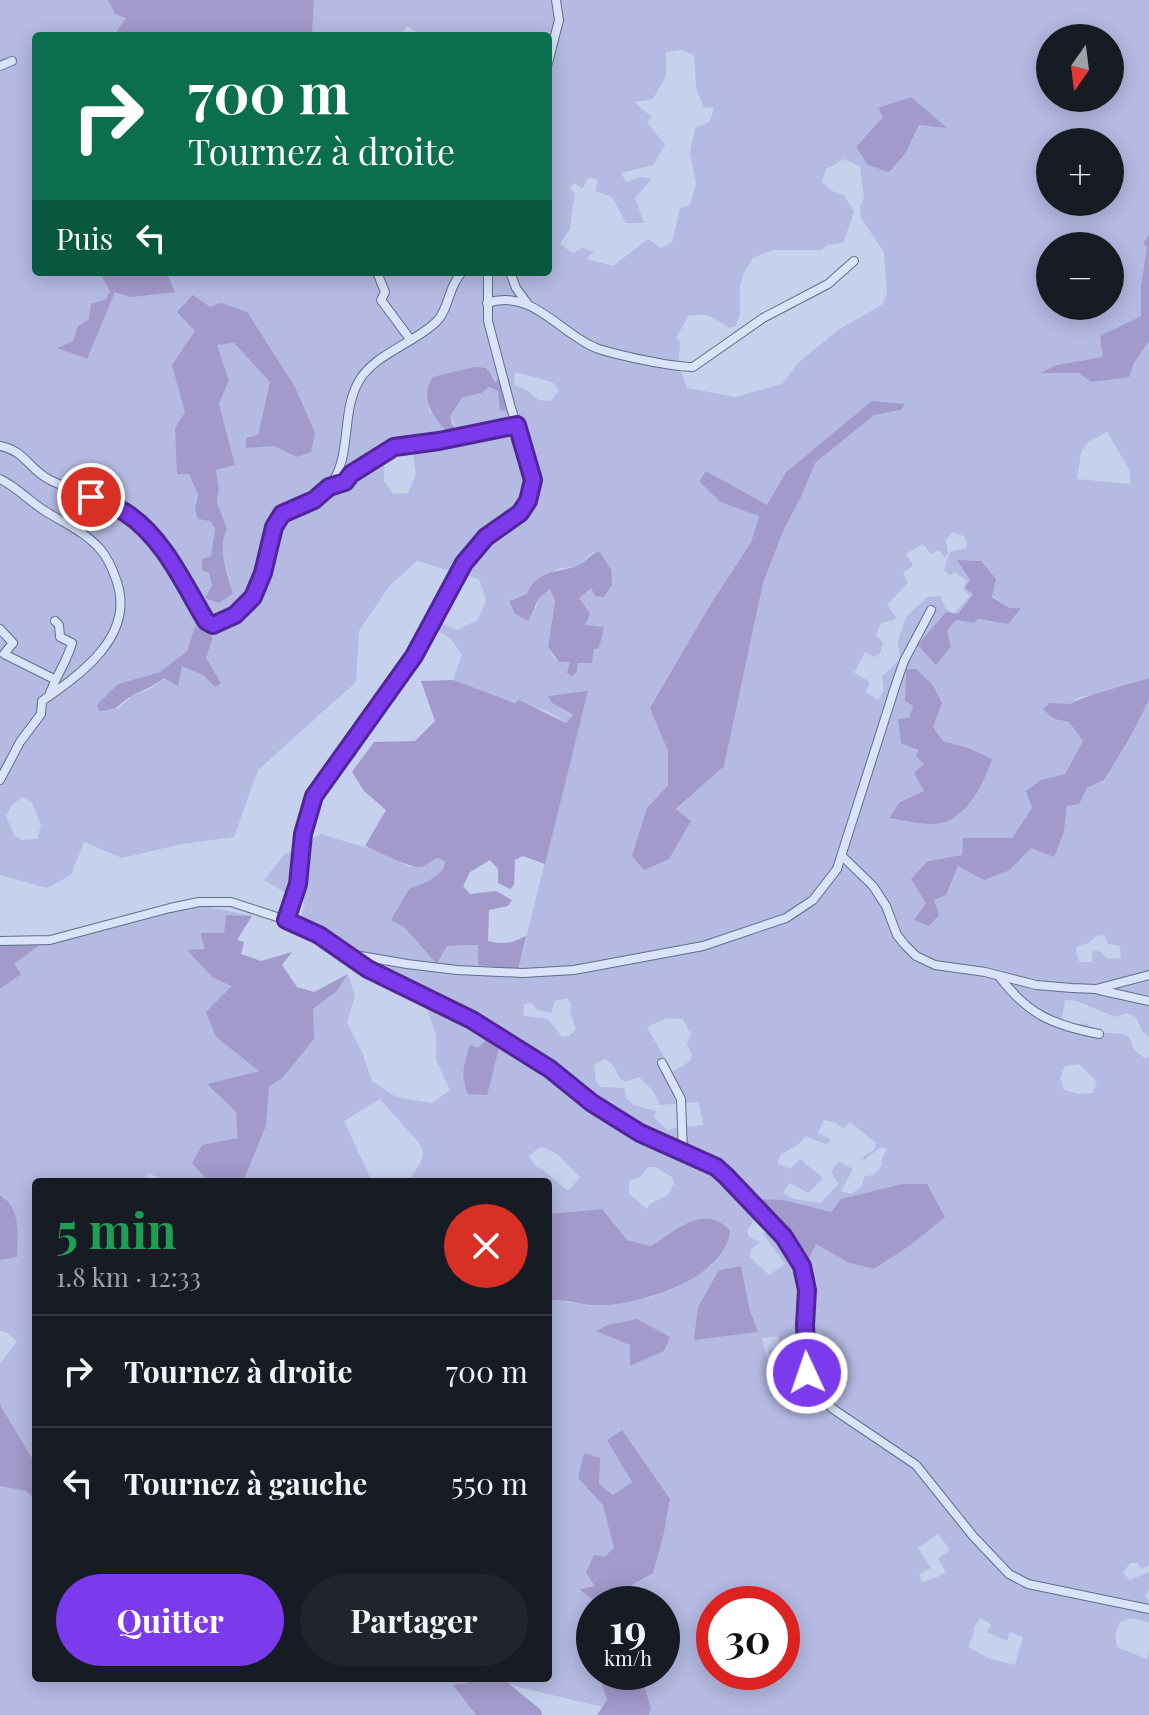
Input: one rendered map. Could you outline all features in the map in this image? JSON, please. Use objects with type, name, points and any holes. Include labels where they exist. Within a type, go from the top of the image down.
[{"type":"street","points":[[552,47],[559,20],[556,0]]},
{"type":"street","points":[[0,66],[12,61]]},
{"type":"street","points":[[512,276],[528,304],[596,348],[693,367],[763,318],[828,284],[854,261]]},
{"type":"street","points":[[379,276],[385,292],[381,300],[410,339]]},
{"type":"street","points":[[0,446],[22,454],[45,477],[134,519],[164,553],[206,621],[213,625],[235,615],[253,597],[282,514],[314,500],[329,487],[340,467],[349,409],[359,379],[439,318],[451,287],[459,276]]},
{"type":"street","points":[[286,920],[298,884],[303,834],[314,796],[414,656],[470,555],[486,537],[520,513],[528,501],[533,480],[488,321],[488,276]]},
{"type":"street","points":[[487,303],[505,300],[528,304]]},
{"type":"street","points":[[329,487],[345,482],[351,474],[394,447],[517,425]]},
{"type":"street","points":[[0,479],[88,538],[108,560],[122,606],[114,634],[81,672],[42,701],[41,714],[20,742],[0,780]]},
{"type":"street","points":[[345,953],[434,968],[523,973],[574,970],[703,946],[801,910],[832,878],[842,856],[904,661],[931,610]]},
{"type":"street","points":[[49,696],[72,643],[60,637],[59,625],[55,621]]},
{"type":"street","points":[[0,629],[13,643],[4,654],[54,679]]},
{"type":"street","points":[[842,856],[873,886],[886,906],[897,935],[916,956],[935,965],[968,969],[1036,985],[1096,989],[1149,1001]]},
{"type":"street","points":[[0,941],[50,940],[208,901],[231,902],[286,920],[319,935],[368,969],[472,1020],[550,1069],[612,1116],[640,1133],[716,1167],[726,1176],[797,1254],[807,1290],[807,1373],[814,1389],[826,1404],[916,1465],[979,1543],[1009,1574],[1021,1582],[1149,1609]]},
{"type":"street","points":[[1096,989],[1149,975]]},
{"type":"street","points":[[999,976],[1015,998],[1042,1017],[1064,1027],[1099,1034]]},
{"type":"street","points":[[662,1063],[681,1099],[683,1153]]},
{"type":"shaded area","points":[[0,0],[108,0],[115,13],[126,18],[117,32],[32,32],[32,276],[102,276],[110,291],[106,299],[89,320],[78,326],[73,341],[58,348],[86,359],[115,292],[174,291],[168,276],[552,276],[552,32],[416,32],[407,26],[403,32],[312,32],[314,0],[1149,0],[1149,234],[1143,242],[1147,247],[1141,285],[1141,316],[1100,336],[1104,357],[1056,365],[1043,373],[1079,373],[1134,363],[1149,341],[1149,678],[1108,692],[1077,698],[1071,704],[1050,704],[1054,719],[1069,722],[1083,741],[1065,774],[1041,780],[1032,808],[1012,838],[963,838],[962,855],[928,861],[934,899],[946,895],[958,866],[1010,870],[1031,848],[1064,832],[1067,806],[1087,788],[1104,780],[1149,700],[1149,1037],[1132,1015],[1126,1013],[1115,1017],[1077,1001],[1065,1000],[1062,1019],[1074,1026],[1086,1023],[1096,1032],[1123,1034],[1129,1037],[1134,1050],[1146,1059],[1149,1056],[1149,1566],[1141,1568],[1137,1563],[1130,1563],[1123,1573],[1130,1580],[1149,1572],[1149,1590],[1145,1595],[1149,1602],[1149,1623],[1132,1618],[1120,1622],[1115,1634],[1117,1647],[1147,1659],[1149,1651],[1149,1715],[649,1715],[651,1708],[646,1690],[680,1690],[680,1586],[632,1586],[653,1572],[670,1499],[632,1482],[614,1495],[599,1484],[584,1453],[578,1478],[604,1505],[614,1548],[604,1557],[595,1586],[576,1586],[576,1690],[604,1690],[607,1700],[602,1707],[507,1682],[552,1682],[552,1300],[594,1306],[649,1298],[675,1288],[713,1265],[685,1224],[651,1246],[627,1240],[601,1209],[552,1214],[552,1178],[411,1178],[420,1164],[423,1152],[419,1143],[380,1099],[344,1121],[370,1178],[245,1178],[266,1126],[269,1087],[282,1078],[313,1009],[336,992],[348,974],[355,995],[347,1022],[372,1081],[396,1097],[432,1103],[450,1090],[436,1060],[436,1035],[427,1009],[357,968],[340,963],[321,942],[297,931],[305,904],[264,880],[284,855],[321,834],[390,855],[409,867],[437,858],[445,860],[443,870],[429,881],[409,889],[392,920],[404,927],[438,963],[447,946],[479,945],[478,965],[518,970],[587,692],[549,696],[552,703],[573,716],[567,723],[549,712],[482,693],[453,680],[462,655],[451,639],[435,629],[439,622],[457,630],[478,620],[486,600],[479,579],[417,561],[390,585],[359,631],[356,682],[258,770],[234,837],[182,844],[122,858],[84,842],[71,875],[47,888],[0,875]],"holes":[[[681,50],[694,55],[696,87],[704,108],[714,107],[710,122],[695,128],[690,153],[696,184],[690,205],[680,208],[672,242],[661,248],[648,239],[613,266],[586,259],[594,252],[583,248],[573,253],[560,244],[570,229],[575,193],[570,188],[574,183],[582,189],[589,177],[598,180],[595,191],[612,197],[626,223],[644,223],[635,198],[652,179],[641,177],[626,182],[621,173],[653,165],[665,145],[647,122],[652,117],[634,102],[653,99],[666,76],[666,52]],[[883,117],[945,127],[919,125],[905,154],[856,147]],[[844,159],[860,166],[864,199],[860,205],[861,218],[884,252],[887,293],[882,305],[838,330],[798,363],[782,384],[735,397],[687,388],[678,364],[680,342],[676,338],[689,315],[707,315],[730,328],[736,326],[740,313],[740,287],[753,258],[772,250],[822,250],[827,245],[843,243],[854,212],[844,195],[832,191],[822,182],[826,169]],[[247,312],[297,457],[258,436],[270,382],[234,343],[217,345],[229,379],[219,404],[235,465],[216,470],[219,489],[217,502],[227,529],[221,539],[233,593],[212,586],[202,560],[211,556],[215,528],[195,509],[198,495],[189,474],[178,474],[175,428],[185,412],[196,331]],[[515,372],[552,382],[559,390],[551,401],[539,400],[514,385]],[[494,376],[498,390],[489,387],[482,393],[463,397],[450,416],[458,431],[429,411],[429,401]],[[904,405],[901,410],[874,415],[815,462],[763,583],[724,765],[676,810],[647,808],[668,785],[668,751],[651,708],[709,607],[751,542],[759,515],[720,502],[699,480],[706,471],[767,506],[786,472],[844,424]],[[1107,432],[1130,471],[1130,484],[1077,479],[1081,453],[1088,442]],[[406,450],[413,454],[416,474],[408,493],[393,494],[384,481],[384,467],[389,455]],[[952,532],[964,536],[966,548],[950,552],[944,570],[950,576],[955,572],[967,581],[963,589],[970,596],[954,613],[946,609],[940,596],[927,597],[906,617],[898,641],[900,659],[882,677],[884,690],[878,700],[866,692],[870,682],[854,673],[865,652],[874,657],[880,653],[883,643],[877,632],[881,623],[896,617],[887,605],[908,583],[903,573],[913,566],[906,554],[923,544],[931,554],[939,550],[945,558],[948,553],[946,540]],[[599,551],[611,569],[595,596],[592,588],[579,598],[584,625],[603,627],[592,663],[578,663],[577,672],[570,662],[559,662],[554,658],[548,647],[555,601],[550,589],[539,598],[536,608],[509,600],[527,594],[556,569],[579,566],[590,554]],[[970,580],[1010,608],[1020,608],[991,622],[956,620],[947,631],[951,646],[935,664],[946,613],[958,614],[973,594]],[[195,626],[206,656],[221,683],[215,687],[203,675],[182,665],[149,690],[133,695],[117,710],[118,684],[160,672],[187,651]],[[906,669],[933,727],[943,741],[968,748],[934,824],[900,802],[924,792],[924,764],[898,720],[909,718],[913,706],[905,701]],[[23,797],[32,803],[41,825],[37,839],[22,840],[15,836],[6,817],[11,806]],[[1105,935],[1108,944],[1120,946],[1121,958],[1108,959],[1094,950],[1092,962],[1079,962],[1077,946],[1089,943],[1096,936]],[[567,998],[572,1005],[570,1011],[576,1029],[569,1036],[562,1037],[548,1019],[525,1016],[524,1004],[531,1003],[538,1010],[551,1013],[555,1001]],[[667,1018],[683,1019],[691,1035],[687,1044],[692,1054],[690,1061],[673,1072],[647,1027]],[[605,1059],[613,1065],[621,1080],[639,1077],[653,1091],[660,1105],[699,1102],[703,1125],[668,1131],[654,1117],[656,1111],[634,1105],[626,1098],[624,1088],[601,1087],[596,1082],[594,1065]],[[1079,1064],[1097,1082],[1093,1093],[1079,1094],[1064,1090],[1060,1078],[1065,1066]],[[824,1120],[836,1123],[843,1129],[850,1122],[876,1143],[874,1150],[862,1161],[882,1147],[887,1149],[882,1165],[874,1175],[865,1176],[861,1187],[851,1194],[841,1191],[853,1169],[840,1162],[836,1164],[831,1172],[838,1184],[821,1203],[793,1199],[783,1193],[789,1183],[809,1193],[823,1178],[800,1159],[790,1169],[777,1163],[781,1154],[798,1145],[805,1136],[825,1144],[831,1139],[818,1133]],[[539,1148],[545,1148],[557,1154],[580,1177],[568,1191],[536,1167],[529,1156]],[[648,1167],[655,1167],[672,1177],[674,1183],[668,1195],[650,1204],[647,1209],[629,1194],[629,1181],[640,1177]],[[755,1200],[784,1200],[831,1212],[945,1216],[912,1244],[874,1269],[849,1263],[815,1243],[807,1261],[800,1247]],[[754,1220],[765,1224],[768,1230],[763,1234],[785,1264],[769,1275],[750,1257],[751,1250],[760,1242],[749,1237],[747,1231]],[[741,1266],[750,1311],[758,1332],[718,1270]],[[778,1336],[782,1347],[768,1351],[773,1364],[779,1360],[790,1365],[795,1376],[791,1387],[787,1379],[777,1381],[772,1377],[762,1338]],[[938,1534],[950,1550],[938,1559],[946,1572],[922,1582],[919,1574],[931,1568],[918,1548]],[[980,1618],[991,1624],[987,1632],[1007,1641],[1010,1632],[1023,1637],[1015,1665],[988,1658],[968,1647]]]},
{"type":"shaded area","points":[[108,0],[314,0],[312,32],[117,32],[126,18],[115,14]]},
{"type":"shaded area","points":[[911,97],[947,128],[919,125],[905,154],[889,172],[868,165],[856,147],[883,117],[878,108]]},
{"type":"shaded area","points":[[1149,234],[1149,341],[1134,363],[1129,377],[1091,382],[1079,373],[1041,373],[1056,365],[1103,357],[1100,336],[1141,316],[1141,285],[1147,247],[1143,243]]},
{"type":"shaded area","points":[[168,276],[175,292],[131,297],[115,292],[87,359],[57,348],[73,341],[78,326],[89,319],[91,304],[106,299],[110,291],[102,277]]},
{"type":"shaded area","points":[[193,295],[210,307],[221,303],[247,312],[295,387],[315,433],[311,452],[297,457],[274,446],[246,448],[246,438],[258,435],[270,382],[234,343],[217,345],[229,380],[219,404],[235,465],[216,470],[219,489],[217,502],[227,529],[223,544],[224,560],[233,593],[219,603],[205,598],[212,586],[209,573],[202,570],[202,559],[211,556],[215,528],[210,521],[198,519],[195,509],[198,495],[189,474],[177,474],[175,428],[185,412],[172,365],[195,331],[177,312]]},
{"type":"shaded area","points":[[474,367],[486,368],[496,382],[499,376],[506,411],[500,410],[498,391],[489,387],[482,393],[463,397],[450,416],[459,432],[447,432],[430,407],[429,385],[433,377]]},
{"type":"shaded area","points":[[872,401],[905,404],[901,410],[874,415],[815,463],[763,583],[724,766],[676,809],[691,821],[669,859],[644,870],[632,856],[647,808],[668,785],[668,751],[650,708],[751,542],[759,516],[720,502],[699,481],[706,471],[767,505],[786,472]]},
{"type":"shaded area","points":[[599,551],[611,569],[612,585],[604,597],[595,596],[591,588],[579,598],[590,614],[585,625],[604,627],[599,648],[594,649],[592,663],[578,663],[577,672],[572,676],[567,673],[570,662],[559,662],[548,647],[555,601],[550,589],[539,598],[528,621],[515,614],[509,601],[527,594],[542,576],[577,566]]},
{"type":"shaded area","points":[[957,560],[981,561],[996,579],[992,597],[1010,608],[1021,608],[1008,624],[978,619],[974,623],[956,620],[947,631],[951,646],[936,665],[918,645],[946,612],[958,614],[973,594],[965,588],[970,580]]},
{"type":"shaded area","points":[[195,626],[213,637],[206,657],[221,683],[215,687],[203,675],[182,666],[178,686],[164,678],[116,707],[99,711],[97,705],[118,684],[160,672],[187,651]]},
{"type":"shaded area","points":[[906,669],[916,669],[932,684],[942,703],[933,727],[943,741],[992,759],[971,801],[954,818],[944,822],[927,824],[889,818],[900,802],[924,791],[914,773],[924,764],[916,756],[918,750],[901,743],[898,719],[909,718],[913,706],[905,701]]},
{"type":"shaded area","points":[[1149,678],[1149,700],[1104,780],[1087,788],[1079,804],[1067,806],[1064,832],[1054,857],[1031,848],[1010,870],[984,880],[958,866],[946,895],[934,900],[939,915],[929,926],[914,920],[926,903],[911,879],[928,861],[962,855],[963,838],[1012,838],[1032,808],[1026,791],[1041,780],[1065,774],[1083,741],[1069,722],[1054,719],[1043,709],[1050,703],[1071,704]]},
{"type":"shaded area","points":[[453,680],[515,703],[519,700],[566,723],[573,715],[552,703],[548,696],[588,691],[545,864],[523,856],[515,860],[514,885],[510,889],[498,883],[498,869],[490,860],[470,872],[463,886],[470,894],[496,891],[512,900],[508,906],[489,910],[488,941],[508,943],[526,936],[518,970],[478,965],[478,945],[447,946],[437,964],[404,927],[391,920],[409,889],[429,881],[443,870],[445,861],[437,858],[416,867],[365,846],[386,810],[364,791],[352,772],[374,742],[415,741],[435,721],[421,681]]},
{"type":"shaded area","points":[[200,905],[252,916],[227,915],[224,933],[200,934],[205,949],[188,951],[212,977],[233,986],[216,1037],[259,1071],[207,1084],[236,1112],[239,1138],[192,1163],[205,1178],[159,1178],[149,1173],[145,1178],[32,1178],[32,1461],[0,1405],[0,1363],[17,1342],[8,1333],[0,1331],[0,1260],[17,1257],[6,1198],[0,1195],[0,989],[20,974],[13,965],[41,944]]},
{"type":"shaded area","points":[[226,915],[252,916],[237,940],[244,942],[241,954],[261,961],[292,952],[282,965],[297,987],[314,992],[348,974],[336,992],[313,1009],[314,1039],[282,1078],[269,1087],[266,1126],[245,1178],[205,1178],[192,1163],[202,1145],[238,1138],[236,1112],[207,1084],[259,1071],[216,1037],[206,1012],[232,986],[212,977],[187,950],[205,949],[200,933],[224,933]]},
{"type":"shaded area","points":[[64,937],[65,941],[41,944],[14,964],[21,974],[0,989],[0,938]]},
{"type":"shaded area","points":[[483,1033],[500,1044],[487,1095],[468,1094],[464,1075],[466,1058],[470,1045],[478,1048],[485,1041]]},
{"type":"shaded area","points":[[902,1184],[927,1184],[945,1217],[874,1269],[849,1263],[816,1244],[807,1262],[800,1247],[754,1199],[784,1200],[831,1212],[841,1199]]},
{"type":"shaded area","points":[[0,1195],[15,1214],[18,1240],[17,1257],[0,1260]]},
{"type":"shaded area","points":[[602,1209],[627,1240],[651,1246],[680,1227],[701,1219],[711,1219],[730,1231],[724,1248],[712,1264],[675,1288],[630,1302],[591,1305],[552,1301],[552,1214]]},
{"type":"shaded area","points":[[741,1266],[750,1311],[758,1332],[694,1340],[698,1307],[719,1270]]},
{"type":"shaded area","points":[[637,1319],[670,1337],[664,1351],[630,1366],[630,1345],[596,1331]]},
{"type":"shaded area","points":[[0,1405],[32,1458],[32,1496],[26,1491],[0,1486]]},
{"type":"shaded area","points":[[622,1430],[670,1499],[653,1573],[632,1586],[595,1586],[586,1573],[594,1555],[604,1557],[614,1548],[603,1505],[578,1478],[584,1453],[600,1458],[599,1484],[613,1495],[632,1482],[607,1440]]},
{"type":"shaded area","points":[[0,1486],[26,1491],[32,1496],[32,1682],[468,1682],[454,1686],[476,1715],[0,1715]]},
{"type":"shaded area","points":[[507,1682],[541,1710],[542,1715],[476,1715],[453,1685]]},
{"type":"shaded area","points":[[604,1690],[646,1690],[651,1708],[649,1715],[597,1715],[607,1700]]},
{"type":"route","points":[[91,497],[127,514],[144,528],[164,553],[206,621],[213,625],[235,615],[253,597],[263,573],[274,527],[282,514],[314,500],[329,487],[345,482],[351,474],[394,447],[517,425],[533,480],[528,501],[520,513],[486,537],[464,563],[414,656],[314,796],[303,834],[298,884],[286,920],[319,935],[368,969],[472,1020],[550,1069],[584,1097],[625,1124],[716,1167],[797,1254],[807,1290],[807,1373]]}]
